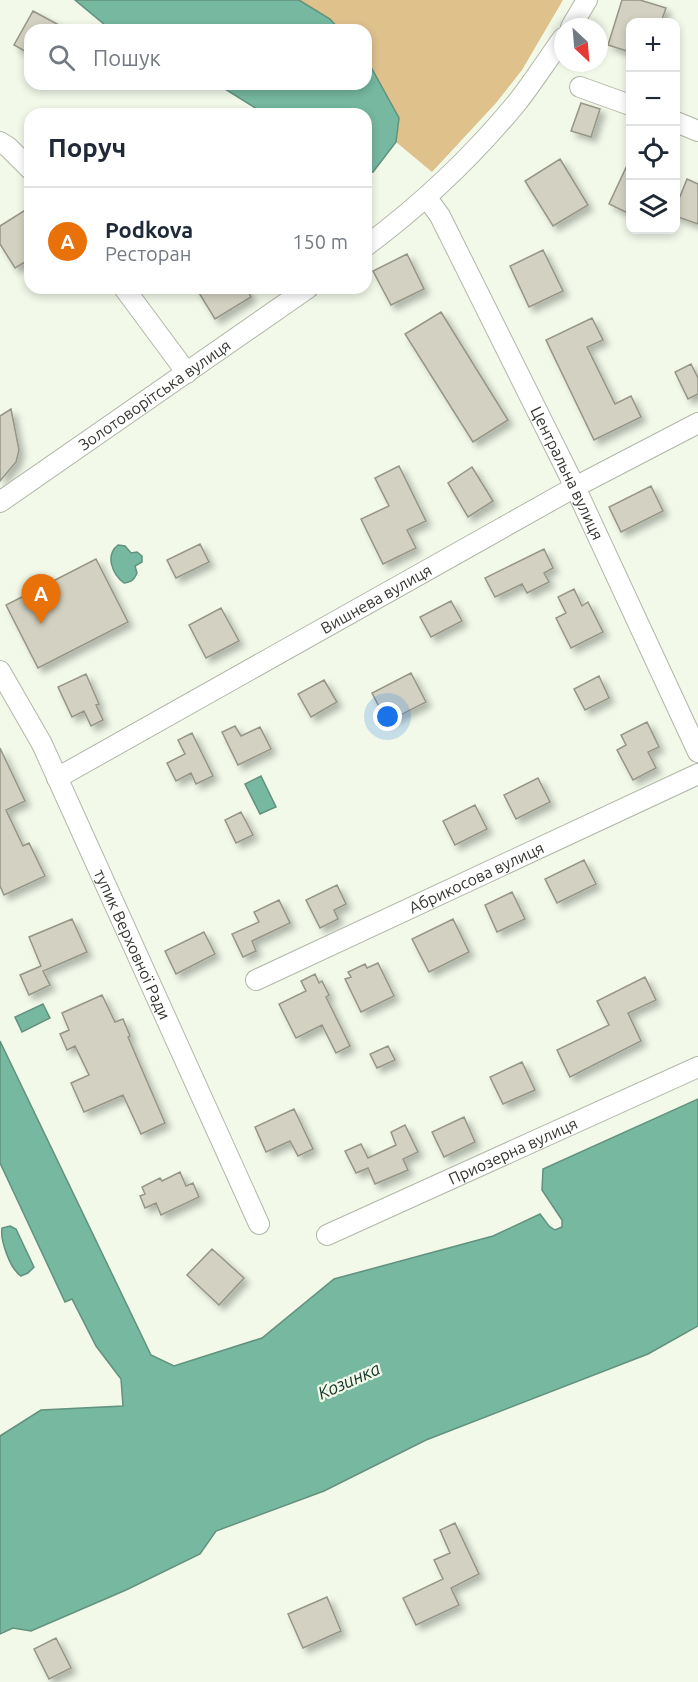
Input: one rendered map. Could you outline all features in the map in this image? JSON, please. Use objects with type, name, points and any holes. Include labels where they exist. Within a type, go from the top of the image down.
[{"type":"street","points":[[576,18],[587,0]]},
{"type":"street","points":[[372,241],[427,198],[483,141],[516,104],[554,51]]},
{"type":"street","points":[[580,87],[626,104]]},
{"type":"street","points":[[680,124],[698,131]]},
{"type":"street","points":[[0,142],[24,163]]},
{"type":"street","name":"Центральна вулиця","points":[[427,198],[440,216],[575,488],[698,752]]},
{"type":"street","points":[[128,294],[187,373]]},
{"type":"street","name":"Золотоворітська вулиця","points":[[0,502],[299,294]]},
{"type":"street","name":"Вишнева вулиця","points":[[57,778],[575,488],[698,423]]},
{"type":"street","name":"тупик Верховної Ради","points":[[0,671],[42,744],[259,1224]]},
{"type":"street","name":"Абрикосова вулиця","points":[[256,980],[698,774]]},
{"type":"street","name":"Приозерна вулиця","points":[[327,1235],[698,1067]]},
{"type":"shaded area","points":[[299,0],[563,0],[522,70],[496,103],[432,172],[396,142],[399,118],[372,69],[372,24],[335,24]]},
{"type":"water","points":[[75,0],[299,0],[335,24],[104,24]]},
{"type":"water","points":[[372,69],[399,118],[396,142],[373,172],[372,108],[255,108],[227,90],[372,90]]},
{"type":"water","points":[[118,545],[125,546],[131,553],[137,552],[142,556],[142,562],[135,566],[136,575],[129,582],[124,583],[113,570],[112,554]]},
{"type":"water","points":[[261,776],[276,807],[260,814],[245,784]]},
{"type":"water","points":[[43,1004],[50,1018],[22,1032],[15,1017]]},
{"type":"water","name":"Козинка","points":[[0,1041],[151,1355],[174,1366],[262,1338],[334,1279],[493,1236],[540,1214],[555,1230],[562,1227],[562,1220],[542,1190],[543,1169],[698,1099],[698,1326],[648,1354],[426,1440],[324,1491],[216,1531],[200,1554],[126,1590],[31,1631],[13,1628],[0,1634],[0,1436],[41,1410],[123,1406],[121,1379],[96,1346],[72,1299],[65,1302],[0,1163]]},
{"type":"water","points":[[10,1226],[16,1229],[34,1267],[21,1276],[10,1261],[3,1240],[2,1228]]},
{"type":"building","points":[[622,0],[640,0],[666,8],[662,18],[626,18],[626,51],[608,45]]},
{"type":"building","points":[[33,11],[57,24],[26,24]]},
{"type":"building","points":[[24,27],[24,51],[14,45]]},
{"type":"building","points":[[581,103],[600,109],[591,137],[571,131]]},
{"type":"building","points":[[560,159],[588,205],[553,226],[525,181]]},
{"type":"building","points":[[626,168],[626,212],[609,204]]},
{"type":"building","points":[[687,179],[698,184],[698,224],[680,218],[680,196]]},
{"type":"building","points":[[24,211],[24,263],[15,268],[0,244],[0,226]]},
{"type":"building","points":[[543,250],[563,291],[529,307],[510,266]]},
{"type":"building","points":[[407,254],[424,289],[391,305],[373,271]]},
{"type":"building","points":[[200,294],[249,294],[251,297],[215,319]]},
{"type":"building","points":[[441,312],[508,420],[473,442],[405,334]]},
{"type":"building","points":[[592,318],[603,340],[587,347],[615,404],[631,396],[641,417],[594,440],[546,340]]},
{"type":"building","points":[[691,364],[698,378],[698,394],[688,399],[675,372]]},
{"type":"building","points":[[11,409],[19,450],[16,462],[0,481],[0,416]]},
{"type":"building","points":[[399,466],[426,521],[407,530],[416,548],[383,564],[361,519],[389,506],[375,478]]},
{"type":"building","points":[[472,467],[493,501],[468,517],[448,483]]},
{"type":"building","points":[[651,486],[663,511],[621,532],[609,507]]},
{"type":"building","points":[[200,544],[209,562],[176,578],[167,560]]},
{"type":"building","points":[[544,549],[553,568],[544,573],[549,582],[527,593],[522,584],[495,597],[485,578]]},
{"type":"building","points":[[96,559],[128,622],[38,668],[6,605]]},
{"type":"building","points":[[574,589],[582,606],[588,602],[603,632],[571,648],[556,618],[566,613],[558,597]]},
{"type":"building","points":[[451,601],[462,621],[431,637],[420,617]]},
{"type":"building","points":[[221,608],[239,641],[206,658],[189,625]]},
{"type":"building","points":[[411,673],[426,702],[387,722],[372,693]]},
{"type":"building","points":[[86,674],[103,720],[91,726],[84,711],[72,717],[58,687]]},
{"type":"building","points":[[599,676],[609,698],[585,710],[574,689]]},
{"type":"building","points":[[324,680],[337,702],[311,717],[298,694]]},
{"type":"building","points":[[647,722],[659,747],[648,752],[656,768],[633,780],[617,750],[626,745],[621,735]]},
{"type":"building","points":[[235,726],[241,736],[260,727],[271,749],[238,765],[222,732]]},
{"type":"building","points":[[192,733],[213,776],[196,784],[191,773],[176,781],[167,763],[185,754],[178,740]]},
{"type":"building","points":[[0,748],[25,801],[6,810],[23,846],[29,843],[45,876],[4,895],[0,886]]},
{"type":"building","points":[[538,778],[550,802],[516,819],[504,795]]},
{"type":"building","points":[[475,805],[487,829],[455,845],[443,821]]},
{"type":"building","points":[[241,812],[253,835],[236,843],[225,820]]},
{"type":"building","points":[[584,860],[596,884],[557,903],[545,879]]},
{"type":"building","points":[[337,885],[346,904],[334,910],[338,919],[320,928],[306,900]]},
{"type":"building","points":[[512,892],[525,919],[497,932],[485,905]]},
{"type":"building","points":[[279,900],[290,923],[252,941],[256,951],[243,957],[232,934],[259,922],[254,912]]},
{"type":"building","points":[[72,919],[87,952],[43,971],[50,985],[29,995],[20,975],[41,966],[29,937]]},
{"type":"building","points":[[453,919],[469,952],[429,972],[412,939]]},
{"type":"building","points":[[204,932],[215,954],[176,974],[165,951]]},
{"type":"building","points":[[378,963],[394,996],[361,1012],[345,979],[351,977],[348,972],[365,964],[367,968]]},
{"type":"building","points":[[315,974],[319,983],[322,981],[329,995],[326,997],[350,1046],[336,1053],[322,1025],[296,1038],[279,1004],[306,991],[301,981]]},
{"type":"building","points":[[645,977],[656,1000],[628,1013],[641,1041],[570,1077],[557,1050],[609,1025],[597,1001]]},
{"type":"building","points":[[102,995],[115,1022],[123,1019],[130,1036],[128,1037],[165,1123],[141,1134],[123,1095],[84,1112],[71,1083],[89,1075],[75,1046],[67,1050],[60,1034],[69,1030],[62,1013]]},
{"type":"building","points":[[388,1046],[395,1060],[377,1068],[370,1054]]},
{"type":"building","points":[[522,1062],[535,1090],[503,1104],[490,1077]]},
{"type":"building","points":[[294,1109],[313,1149],[298,1156],[290,1141],[266,1152],[255,1127]]},
{"type":"building","points":[[464,1117],[475,1142],[444,1157],[432,1132]]},
{"type":"building","points":[[405,1125],[418,1152],[403,1159],[408,1170],[375,1184],[368,1168],[356,1173],[345,1151],[361,1144],[368,1158],[396,1145],[391,1132]]},
{"type":"building","points":[[180,1172],[186,1186],[193,1183],[199,1197],[161,1215],[156,1203],[145,1208],[140,1196],[145,1194],[142,1187]]},
{"type":"building","points":[[212,1249],[244,1278],[219,1305],[187,1275]]},
{"type":"building","points":[[455,1523],[479,1574],[451,1588],[459,1605],[416,1625],[403,1598],[443,1579],[434,1560],[450,1553],[440,1530]]},
{"type":"building","points":[[327,1597],[341,1631],[303,1648],[288,1614]]},
{"type":"building","points":[[56,1638],[71,1668],[49,1679],[34,1649]]},
{"type":"place","name":"Podkova","points":[[41,624]]}]
